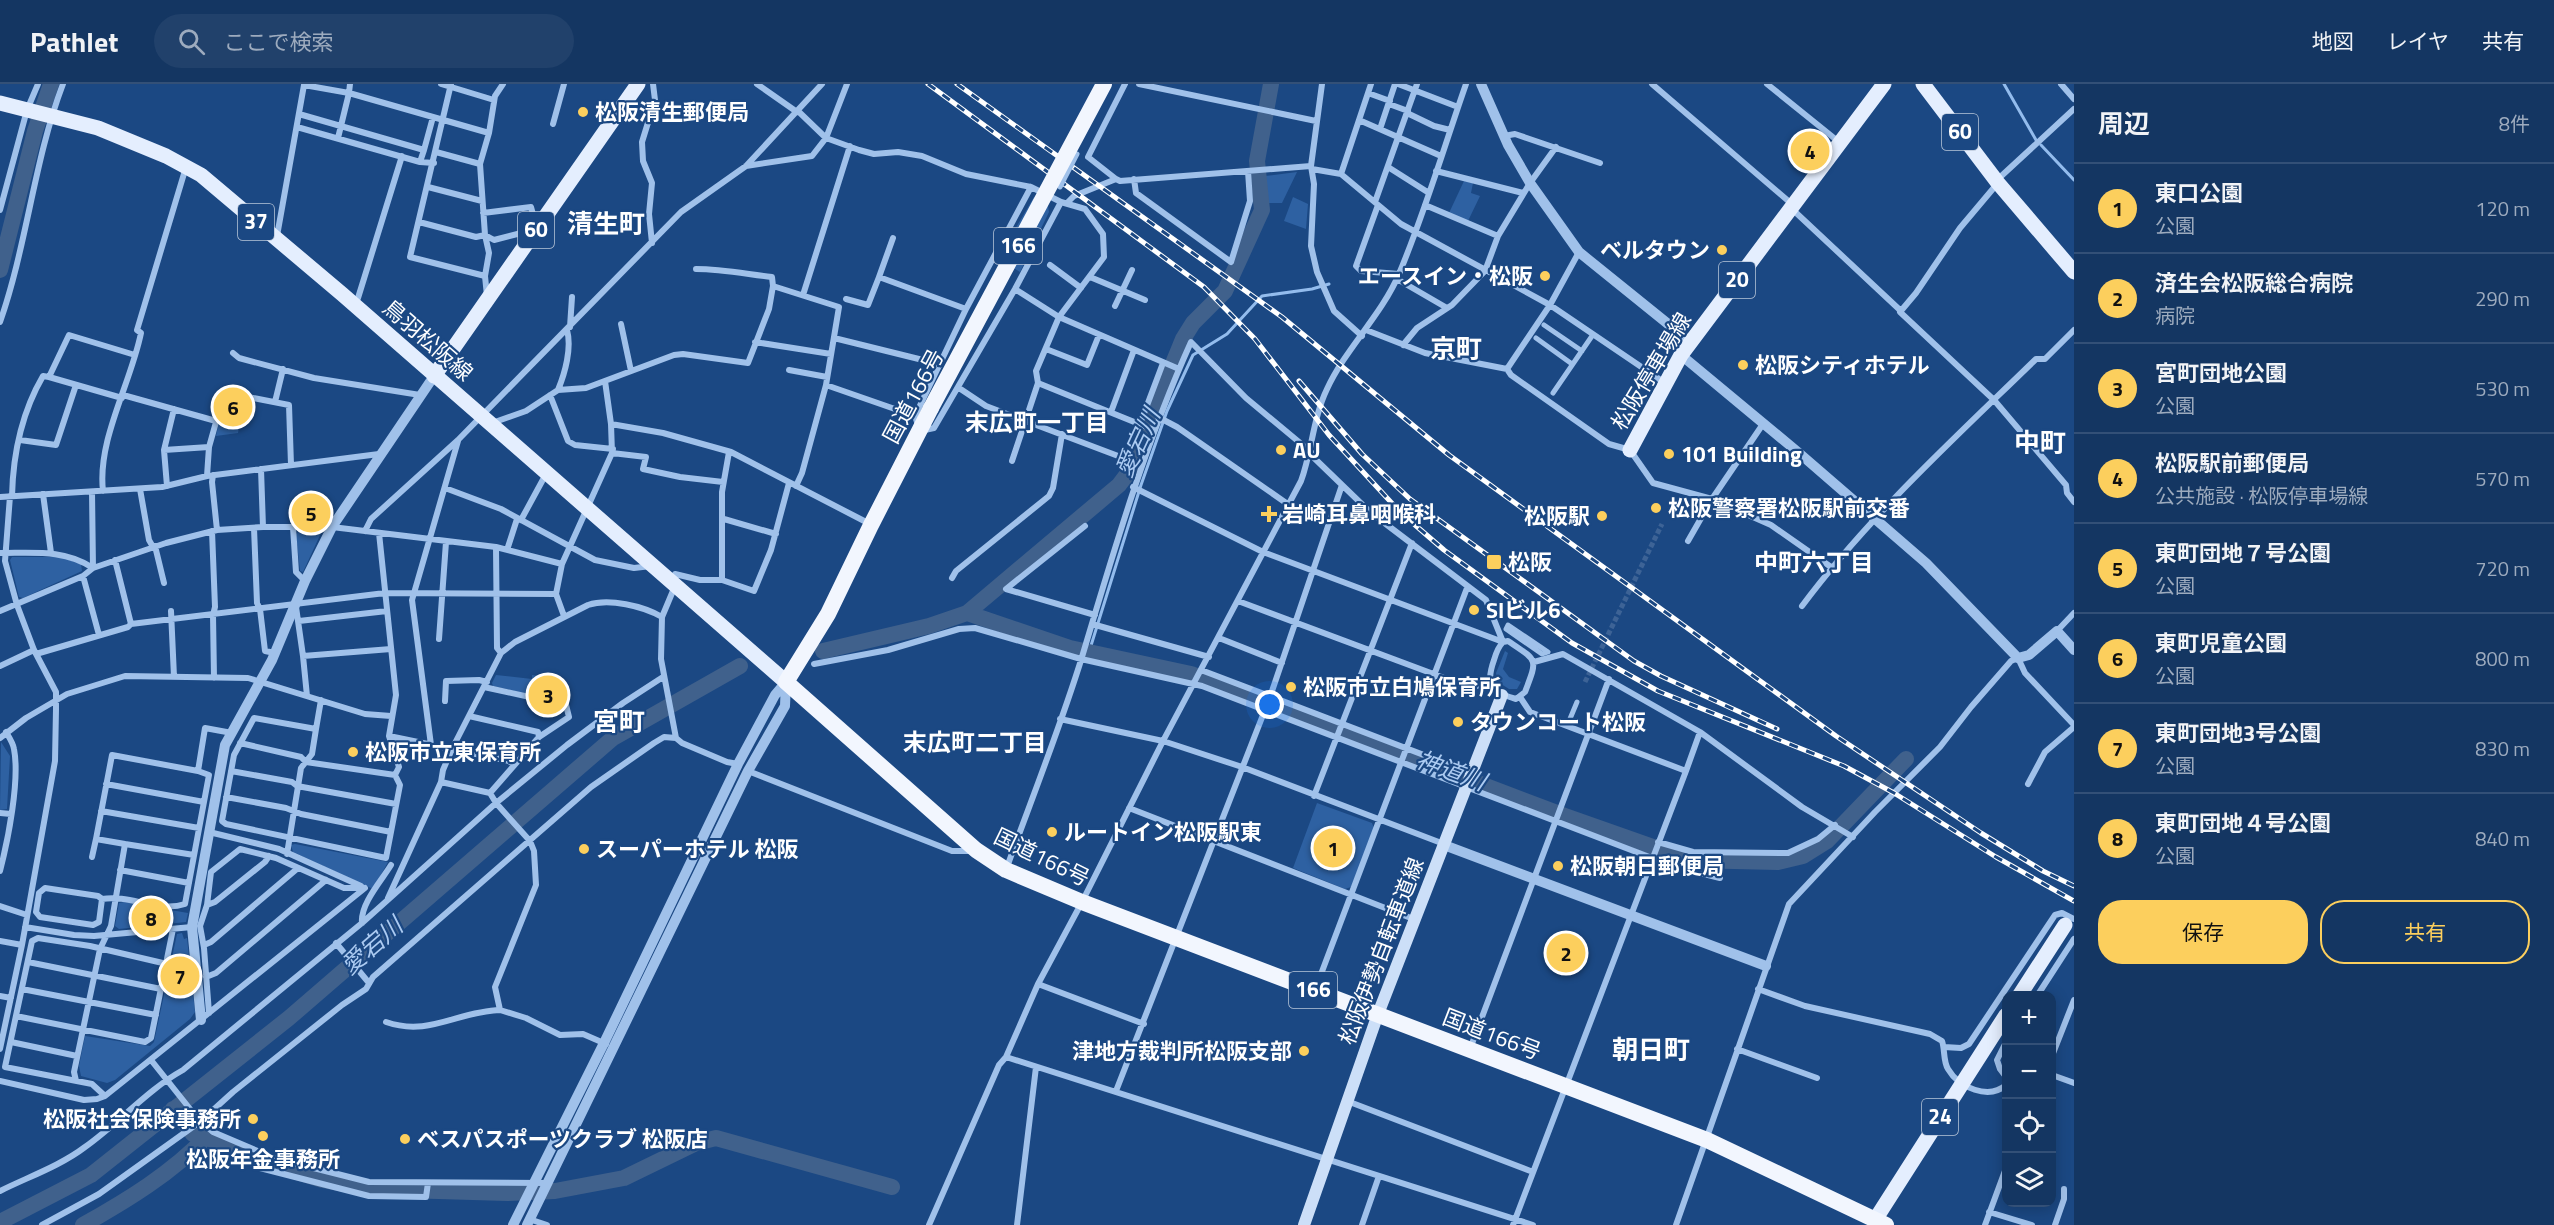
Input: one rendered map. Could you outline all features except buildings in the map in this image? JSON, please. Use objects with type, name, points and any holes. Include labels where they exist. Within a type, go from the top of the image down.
[{"type":"highway","name":"国道166号","points":[[1104,84],[931,408],[918,423],[828,614],[786,682],[976,850],[1006,870],[1175,939],[1707,1140],[1877,1223]]},
{"type":"main road","name":"60","points":[[434,376],[638,84]]},
{"type":"main road","name":"松阪停車場線","points":[[1630,450],[1681,355],[1884,84]]},
{"type":"main road","name":"60","points":[[1923,84],[1997,182],[2074,272]]},
{"type":"main road","name":"鳥羽松阪線","points":[[0,103],[98,128],[141,144],[201,175],[352,303],[786,682]]},
{"type":"main road","name":"松阪伊勢自転車道線","points":[[1304,1225],[1378,1014],[1502,695]]},
{"type":"main road","points":[[2022,991],[2070,922]]},
{"type":"main road","name":"24","points":[[1877,1223],[1962,1083],[2002,1023]]},
{"type":"street","points":[[0,210],[27,110],[38,84]]},
{"type":"street","points":[[0,322],[13,281],[51,116],[63,84]]},
{"type":"street","points":[[338,138],[350,84]]},
{"type":"street","points":[[441,84],[494,100]]},
{"type":"street","points":[[488,300],[485,276],[489,252],[485,235],[480,164],[489,133],[494,100],[502,84]]},
{"type":"street","points":[[553,124],[564,84]]},
{"type":"street","points":[[652,243],[649,214],[652,183],[643,161],[642,142],[656,100],[653,84]]},
{"type":"street","points":[[757,84],[797,111],[826,138],[874,153],[898,152],[922,156],[966,174],[1031,187],[1064,203],[1085,209],[1103,234],[1104,257],[1059,317],[1036,371],[1038,383],[1012,461]]},
{"type":"street","points":[[366,531],[371,519],[458,440],[485,420],[568,328],[681,212],[746,166],[822,84]]},
{"type":"street","points":[[746,166],[812,156],[826,138],[847,84]]},
{"type":"street","points":[[1125,84],[1088,157],[1116,179],[1120,181],[1311,168],[1341,174],[1401,224],[1550,305],[1665,384]]},
{"type":"street","points":[[1139,84],[1316,121]]},
{"type":"street","points":[[1322,84],[1311,168],[1314,184],[1311,246],[1325,293],[1341,319],[1364,333],[1425,353],[1508,369]]},
{"type":"street","points":[[1341,174],[1371,84]]},
{"type":"street","points":[[1380,129],[1396,84],[1416,87],[1458,107]]},
{"type":"street","points":[[929,1225],[999,1065],[1006,1057],[1038,984],[1163,741],[1301,481],[1311,453],[1317,414],[1327,389],[1398,276],[1425,206],[1466,84]]},
{"type":"street","points":[[1481,84],[1504,136],[1530,183],[1579,252],[1683,336],[1681,355],[1926,563],[2018,658],[2025,673],[2074,726],[2045,752],[2028,784]]},
{"type":"street","points":[[1652,84],[1792,207],[1994,400],[2066,485],[2067,494],[2074,502]]},
{"type":"street","points":[[1767,84],[1841,144]]},
{"type":"street","points":[[2061,84],[2074,99]]},
{"type":"street","points":[[276,240],[304,85],[349,93],[489,133]]},
{"type":"street","points":[[451,86],[410,257],[485,276]]},
{"type":"street","points":[[1416,87],[1356,266],[1361,271],[1398,276],[1446,308]]},
{"type":"street","points":[[1368,93],[1434,126],[1450,130]]},
{"type":"street","points":[[1901,310],[1916,293],[1960,228],[1997,182],[2074,109]]},
{"type":"street","points":[[299,114],[424,150]]},
{"type":"street","points":[[420,162],[433,117]]},
{"type":"street","points":[[1359,120],[1441,156]]},
{"type":"street","points":[[297,127],[420,162],[434,163]]},
{"type":"street","points":[[1504,136],[1515,134],[1600,163]]},
{"type":"street","points":[[803,295],[850,146]]},
{"type":"street","points":[[1403,345],[1417,328],[1446,308],[1485,271],[1498,236],[1523,193],[1556,147]]},
{"type":"street","points":[[436,152],[480,164]]},
{"type":"street","points":[[1060,187],[1077,154]]},
{"type":"street","points":[[352,303],[358,298],[402,156]]},
{"type":"street","points":[[103,491],[100,471],[135,356],[141,333],[137,330],[186,166]]},
{"type":"street","points":[[1388,167],[1429,193]]},
{"type":"street","points":[[1134,179],[1136,193],[1231,262],[1250,201],[1250,171]]},
{"type":"street","points":[[1436,171],[1523,193]]},
{"type":"street","points":[[826,385],[934,428],[1064,203],[1074,196],[1116,179]]},
{"type":"street","points":[[428,187],[482,201]]},
{"type":"street","points":[[918,423],[939,364],[1031,187]]},
{"type":"street","points":[[1425,206],[1498,236]]},
{"type":"street","points":[[419,222],[476,237],[485,235],[494,240],[537,229],[531,207],[483,213]]},
{"type":"street","points":[[846,299],[868,304],[893,238]]},
{"type":"street","points":[[1508,369],[1550,305],[1579,252]]},
{"type":"street","points":[[1050,265],[1081,288]]},
{"type":"street","points":[[485,420],[526,411],[558,390],[586,388],[679,354],[748,363],[769,309],[773,286],[772,277],[729,270],[696,269]]},
{"type":"street","points":[[1115,306],[1132,270]]},
{"type":"street","points":[[879,277],[966,309]]},
{"type":"street","points":[[1090,277],[1145,300]]},
{"type":"street","points":[[773,286],[839,307],[826,385],[802,473],[796,486]]},
{"type":"street","points":[[1015,289],[1059,317],[1178,369]]},
{"type":"street","points":[[558,390],[565,371],[572,297]]},
{"type":"street","points":[[621,324],[631,370]]},
{"type":"street","points":[[1544,326],[1582,351]]},
{"type":"street","points":[[1802,606],[1831,567],[1875,519],[2036,359],[2046,359],[2074,330]]},
{"type":"street","points":[[49,377],[69,335],[135,356]]},
{"type":"street","points":[[1046,349],[1087,365],[1099,335]]},
{"type":"street","points":[[1553,393],[1592,336]]},
{"type":"street","points":[[834,338],[939,364]]},
{"type":"street","points":[[1536,338],[1572,364]]},
{"type":"street","points":[[755,342],[831,354]]},
{"type":"street","points":[[1006,870],[1086,644],[1095,625],[1095,615],[1137,489],[1141,465],[1152,429],[1162,419],[1178,369],[1191,342],[1246,398],[1311,453],[1370,512],[1467,588],[1486,600],[1503,642],[1489,674],[1490,682],[1496,692],[1516,699],[1526,692],[1534,662],[1532,657],[1508,641],[1503,642],[1453,624],[1263,552],[1137,489]]},
{"type":"street","points":[[1111,412],[1134,350]]},
{"type":"street","points":[[232,353],[239,358],[314,378],[420,395]]},
{"type":"street","points":[[1141,424],[1164,363]]},
{"type":"street","points":[[274,402],[284,369]]},
{"type":"street","points":[[1508,369],[1510,375],[1609,444],[1630,450],[1653,483],[1712,499],[1771,525],[1831,567]]},
{"type":"street","points":[[789,370],[827,377]]},
{"type":"street","points":[[0,1049],[22,945],[55,761],[56,692],[35,652],[17,605],[2,553],[15,455],[32,395],[43,376],[122,397],[217,418],[209,447],[214,531],[214,678]]},
{"type":"street","points":[[205,1016],[192,927],[204,830],[225,745],[275,653],[305,581],[332,527],[379,454],[434,376]]},
{"type":"street","points":[[564,616],[556,594],[562,564],[613,451],[605,381]]},
{"type":"street","points":[[1038,383],[1152,429]]},
{"type":"street","points":[[20,440],[56,445],[76,385]]},
{"type":"street","points":[[958,388],[986,406],[1141,465]]},
{"type":"street","points":[[224,392],[289,405],[291,465]]},
{"type":"street","points":[[550,395],[568,441],[575,445],[646,457],[643,469],[680,477],[723,482]]},
{"type":"street","points":[[167,486],[164,450],[174,409]]},
{"type":"street","points":[[1162,419],[1288,505]]},
{"type":"street","points":[[611,424],[663,433],[729,452],[871,525]]},
{"type":"street","points":[[1688,541],[1712,499],[1763,424]]},
{"type":"street","points":[[951,578],[956,571],[1049,496],[1053,488],[1062,434]]},
{"type":"street","points":[[431,745],[412,607],[413,592],[428,540],[432,535],[458,440]]},
{"type":"street","points":[[164,450],[209,447]]},
{"type":"street","points":[[722,580],[723,482],[729,452]]},
{"type":"street","points":[[0,497],[167,486],[210,476],[379,454]]},
{"type":"street","points":[[261,469],[263,527]]},
{"type":"street","points":[[507,550],[519,519],[546,473]]},
{"type":"street","points":[[676,738],[661,659],[662,617],[675,574],[700,580],[722,580],[754,591],[767,563],[789,483]]},
{"type":"street","points":[[1116,1091],[1270,697],[1342,485]]},
{"type":"street","points":[[445,488],[501,509],[602,562],[634,568],[652,566]]},
{"type":"street","points":[[140,489],[149,540],[154,547],[164,583]]},
{"type":"street","points":[[92,492],[93,567]]},
{"type":"street","points":[[43,494],[51,553]]},
{"type":"street","points":[[724,519],[776,534]]},
{"type":"street","points":[[1085,526],[1006,589],[1095,615]]},
{"type":"street","points":[[0,611],[83,576],[93,567],[214,531],[263,527],[332,527],[496,547],[562,564]]},
{"type":"street","points":[[293,527],[296,572],[305,581]]},
{"type":"street","points":[[254,528],[257,603],[260,609],[265,651],[275,653]]},
{"type":"street","points":[[379,533],[396,695],[389,736],[399,767],[395,775]]},
{"type":"street","points":[[439,639],[446,542]]},
{"type":"street","points":[[1314,796],[1412,543]]},
{"type":"street","points":[[496,547],[497,648],[501,653]]},
{"type":"street","points":[[2,553],[51,553],[80,559],[93,567]]},
{"type":"street","points":[[115,560],[131,624]]},
{"type":"street","points":[[83,576],[99,635]]},
{"type":"street","points":[[1315,990],[1467,588]]},
{"type":"street","points":[[0,666],[35,652],[131,624],[385,593],[556,594]]},
{"type":"street","points":[[1238,601],[1471,688],[1490,682]]},
{"type":"street","points":[[296,603],[307,696]]},
{"type":"street","points":[[386,901],[411,853],[441,782],[443,770],[452,749],[501,653],[515,642],[564,616],[595,603],[652,611],[662,617]]},
{"type":"street","points":[[171,611],[174,677]]},
{"type":"street","points":[[299,621],[387,611]]},
{"type":"street","points":[[1676,1225],[1789,904],[1940,747],[1971,706],[2011,661],[2029,655],[2074,613]]},
{"type":"street","points":[[1095,625],[1209,657]]},
{"type":"street","points":[[1508,625],[1540,647],[1548,652],[1542,654],[1506,629],[1508,625]]},
{"type":"street","points":[[814,664],[888,650],[967,627],[1082,658],[1195,683],[1684,869],[1720,878]]},
{"type":"street","points":[[2056,631],[2074,651]]},
{"type":"street","points":[[1219,638],[1282,663]]},
{"type":"street","points":[[303,656],[391,649]]},
{"type":"street","points":[[1534,662],[1563,654],[1609,679],[1700,732],[1802,807],[1852,837]]},
{"type":"street","points":[[1201,671],[1472,773]]},
{"type":"street","points":[[0,738],[56,700],[84,688],[125,676],[248,678],[366,714],[391,716]]},
{"type":"street","points":[[1469,1050],[1609,679]]},
{"type":"street","points":[[445,701],[446,681],[479,680],[485,685],[566,705],[569,717],[539,737],[490,793]]},
{"type":"street","points":[[0,1191],[67,1159],[87,1146],[166,1079],[192,1063],[362,922],[496,803],[575,739],[664,681]]},
{"type":"street","points":[[513,1225],[604,1043],[738,764],[775,695],[786,682]]},
{"type":"street","points":[[547,1225],[528,1222],[615,1048],[665,939],[748,771],[785,706],[786,682]]},
{"type":"street","points":[[1520,697],[1530,712],[1686,771]]},
{"type":"street","points":[[287,854],[297,786],[301,768],[312,754],[321,700]]},
{"type":"street","points":[[1568,726],[1577,702]]},
{"type":"street","points":[[469,717],[538,732],[539,737]]},
{"type":"street","points":[[316,729],[254,718],[234,755],[222,821],[226,824],[386,858],[400,785],[395,775]]},
{"type":"street","points":[[1060,719],[1163,741],[1242,767],[1379,821],[1766,966]]},
{"type":"street","points":[[198,771],[205,728],[232,733]]},
{"type":"street","points":[[0,868],[11,814],[15,773],[14,749],[6,732]]},
{"type":"street","points":[[1514,1222],[1700,732]]},
{"type":"street","points":[[389,736],[509,761],[514,765]]},
{"type":"street","points":[[42,1225],[99,1194],[198,1121],[342,1005],[366,989],[373,977],[608,774],[654,743],[664,737],[676,738],[682,743],[727,762],[738,764]]},
{"type":"street","points":[[240,743],[301,757],[306,762],[395,775]]},
{"type":"street","points":[[92,857],[112,755],[209,775],[204,802],[204,830],[194,855],[185,904],[173,908],[115,898],[102,899],[98,896],[45,888],[39,893],[36,912],[40,917],[93,925],[99,922],[102,899]]},
{"type":"street","points":[[231,771],[396,804]]},
{"type":"street","points":[[748,771],[952,851],[976,850]]},
{"type":"street","points":[[441,782],[490,793],[530,841],[534,851],[536,885],[495,987],[500,1010]]},
{"type":"street","points":[[106,784],[204,802]]},
{"type":"street","points":[[226,797],[391,832]]},
{"type":"street","points":[[1129,808],[1416,920]]},
{"type":"street","points":[[101,811],[204,830],[279,849],[364,888]]},
{"type":"street","points":[[0,813],[11,814]]},
{"type":"street","points":[[1658,844],[1693,852],[1788,853],[1818,839],[1835,825]]},
{"type":"street","points":[[96,839],[194,855]]},
{"type":"street","points":[[76,1081],[74,1072],[77,1056],[100,949],[107,935],[125,844]]},
{"type":"street","points":[[205,1016],[207,977],[200,927],[207,904],[211,872],[240,849],[269,856],[345,888],[364,888]]},
{"type":"street","points":[[207,904],[214,902],[265,862],[269,856]]},
{"type":"street","points":[[362,922],[370,898],[391,865]]},
{"type":"street","points":[[204,945],[211,942],[298,868]]},
{"type":"street","points":[[120,870],[189,883]]},
{"type":"street","points":[[207,977],[216,973],[322,886],[326,880]]},
{"type":"street","points":[[0,1081],[84,1100],[97,1100],[105,1096],[364,888]]},
{"type":"street","points":[[0,906],[27,915]]},
{"type":"street","points":[[1944,1047],[1961,1048],[1969,1044],[2055,915],[2062,913],[2070,922]]},
{"type":"street","points":[[25,927],[74,935],[107,935],[192,927]]},
{"type":"street","points":[[16,1016],[145,1042],[151,1038],[173,928]]},
{"type":"street","points":[[105,1096],[92,1084],[5,1067],[32,941],[38,938],[167,964]]},
{"type":"street","points":[[2041,991],[2071,948],[2074,939]]},
{"type":"street","points":[[0,941],[22,945]]},
{"type":"street","points":[[336,943],[369,983]]},
{"type":"street","points":[[28,962],[161,989]]},
{"type":"street","points":[[1038,984],[1144,1024]]},
{"type":"street","points":[[22,989],[156,1015]]},
{"type":"street","points":[[1758,989],[1805,1006],[1938,1037],[1944,1047],[1947,1067],[1962,1083],[1982,1092],[1995,1092],[2002,1088]]},
{"type":"street","points":[[0,996],[11,998]]},
{"type":"street","points":[[2056,1046],[2074,1000]]},
{"type":"street","points":[[386,1022],[401,1027],[437,1026],[475,1012],[500,1010],[526,1018],[560,1035],[583,1034],[615,1048]]},
{"type":"street","points":[[11,1041],[77,1056]]},
{"type":"street","points":[[1737,1049],[1817,1078]]},
{"type":"street","points":[[2002,1050],[1997,1060],[2002,1071]]},
{"type":"street","points":[[1006,1057],[1379,1176],[1514,1222],[1533,1225]]},
{"type":"street","points":[[150,1060],[198,1121],[213,1132],[264,1155],[369,1182],[547,1185]]},
{"type":"street","points":[[1017,1225],[1036,1067]]},
{"type":"street","points":[[2056,1077],[2074,1083]]},
{"type":"street","points":[[1347,1101],[1533,1172]]},
{"type":"street","points":[[264,1155],[260,1168],[369,1196],[426,1197],[428,1184]]},
{"type":"street","points":[[297,1178],[300,1166]]},
{"type":"street","points":[[1362,1225],[1379,1176]]},
{"type":"street","points":[[341,1190],[343,1177]]},
{"type":"street","points":[[1985,1225],[2002,1180]]},
{"type":"street","points":[[388,1183],[388,1196]]},
{"type":"street","points":[[2055,1225],[2064,1199],[2064,1189]]},
{"type":"street","points":[[1989,1212],[2032,1225]]},
{"type":"shaded area","points":[[1297,172],[1282,203],[1266,203],[1265,176]]},
{"type":"shaded area","points":[[1464,181],[1473,183],[1471,193],[1480,196],[1468,221],[1449,213]]},
{"type":"shaded area","points":[[1034,197],[1048,206],[1049,212],[1020,272],[998,258]]},
{"type":"shaded area","points":[[1293,197],[1308,204],[1306,229],[1284,221]]},
{"type":"shaded area","points":[[225,394],[244,399],[238,433],[216,436]]},
{"type":"shaded area","points":[[299,496],[317,496],[318,503],[325,503],[324,523],[297,523]]},
{"type":"shaded area","points":[[320,531],[303,572],[300,571],[296,534]]},
{"type":"shaded area","points":[[12,557],[60,557],[81,564],[82,571],[23,598],[19,597],[10,560]]},
{"type":"shaded area","points":[[1505,651],[1508,653],[1503,669],[1509,677],[1521,682],[1517,689],[1509,689],[1498,682],[1496,673]]},
{"type":"shaded area","points":[[496,675],[532,679],[532,675],[560,678],[564,702],[493,686]]},
{"type":"shaded area","points":[[1,742],[10,756],[7,809],[0,810]]},
{"type":"shaded area","points":[[1317,803],[1372,823],[1374,828],[1351,887],[1345,889],[1293,868]]},
{"type":"shaded area","points":[[291,845],[388,862],[373,889],[293,852]]},
{"type":"shaded area","points":[[119,903],[188,913],[186,922],[119,929],[115,926]]},
{"type":"shaded area","points":[[182,933],[184,939],[187,938],[195,1012],[190,1019],[115,1080],[107,1083],[81,1076],[79,1066],[85,1036],[150,1046],[154,1042],[177,934]]},
{"type":"waterway","points":[[0,270],[35,131],[51,84]]},
{"type":"waterway","name":"愛宕川","points":[[823,651],[929,626],[967,613],[1119,485],[1128,473],[1183,339],[1193,323],[1225,291],[1262,210],[1257,161],[1271,84]]},
{"type":"waterway","points":[[2004,84],[2036,140]]},
{"type":"waterway","points":[[2041,145],[2074,180]]},
{"type":"waterway","points":[[1089,652],[1141,485],[1167,411],[1193,355],[1227,334],[1262,296],[1312,289],[1329,284]]},
{"type":"waterway","name":"神道川","points":[[967,613],[1070,648],[1191,674],[1565,816],[1690,860],[1778,862],[1803,856],[1827,841],[1906,759]]},
{"type":"waterway","name":"愛宕川","points":[[0,1222],[91,1175],[289,1018],[613,738],[740,666]]},
{"type":"waterway","points":[[173,1109],[193,1134],[206,1137],[251,1158],[323,1180],[369,1189],[507,1193],[555,1191],[624,1178],[696,1143],[716,1138],[892,1187]]},
{"type":"waterway","points":[[83,1225],[148,1186],[206,1137]]},
{"type":"tunnel","points":[[1585,682],[1662,524]]},
{"type":"railway","points":[[928,84],[1204,287],[1255,339],[1329,435],[1400,512],[1444,550],[1572,643],[1658,691],[1844,766],[1894,793],[1996,857],[2074,901]]},
{"type":"railway","points":[[957,84],[1282,317],[1449,455],[1836,736],[1981,833],[2043,871],[2074,886]]},
{"type":"railway","points":[[1299,381],[1362,454],[1410,499],[1634,661],[1661,676],[1777,729]]},
{"type":"place","name":"松阪清生郵便局","points":[[583,112]]},
{"type":"place","name":"松阪駅前郵便局","points":[[1810,151]]},
{"type":"place","name":"ベルタウン","points":[[1722,250]]},
{"type":"place","name":"エースイン・松阪","points":[[1545,276]]},
{"type":"place","name":"松阪シティホテル","points":[[1743,365]]},
{"type":"place","name":"東町児童公園","points":[[233,407]]},
{"type":"place","name":"AU","points":[[1281,450]]},
{"type":"place","name":"101 Building","points":[[1669,454]]},
{"type":"place","name":"松阪警察署松阪駅前交番","points":[[1656,508]]},
{"type":"place","name":"東町団地７号公園","points":[[311,513]]},
{"type":"place","name":"岩崎耳鼻咽喉科","points":[[1269,514]]},
{"type":"place","name":"松阪駅","points":[[1602,516]]},
{"type":"place","name":"松阪","points":[[1494,562]]},
{"type":"place","name":"SIビル6","points":[[1474,610]]},
{"type":"place","name":"松阪市立白鳩保育所","points":[[1291,687]]},
{"type":"place","name":"宮町団地公園","points":[[548,695]]},
{"type":"place","name":"タウンコート松阪","points":[[1458,722]]},
{"type":"place","name":"松阪市立東保育所","points":[[353,752]]},
{"type":"place","name":"ルートイン松阪駅東","points":[[1052,832]]},
{"type":"place","name":"東口公園","points":[[1333,848]]},
{"type":"place","name":"スーパーホテル 松阪","points":[[584,849]]},
{"type":"place","name":"松阪朝日郵便局","points":[[1558,866]]},
{"type":"place","name":"東町団地４号公園","points":[[151,918]]},
{"type":"place","name":"済生会松阪総合病院","points":[[1566,953]]},
{"type":"place","name":"東町団地3号公園","points":[[180,976]]},
{"type":"place","name":"津地方裁判所松阪支部","points":[[1304,1051]]},
{"type":"place","name":"松阪社会保険事務所","points":[[253,1119]]},
{"type":"place","name":"松阪年金事務所","points":[[263,1136]]},
{"type":"place","name":"ベスパスポーツクラブ 松阪店","points":[[405,1139]]},
{"type":"district","name":"清生町","points":[[606,224]]},
{"type":"district","name":"京町","points":[[1456,349]]},
{"type":"district","name":"末広町一丁目","points":[[1037,423]]},
{"type":"district","name":"中町","points":[[2040,443]]},
{"type":"district","name":"中町六丁目","points":[[1814,563]]},
{"type":"district","name":"宮町","points":[[619,722]]},
{"type":"district","name":"末広町二丁目","points":[[975,743]]},
{"type":"district","name":"朝日町","points":[[1651,1050]]}]
